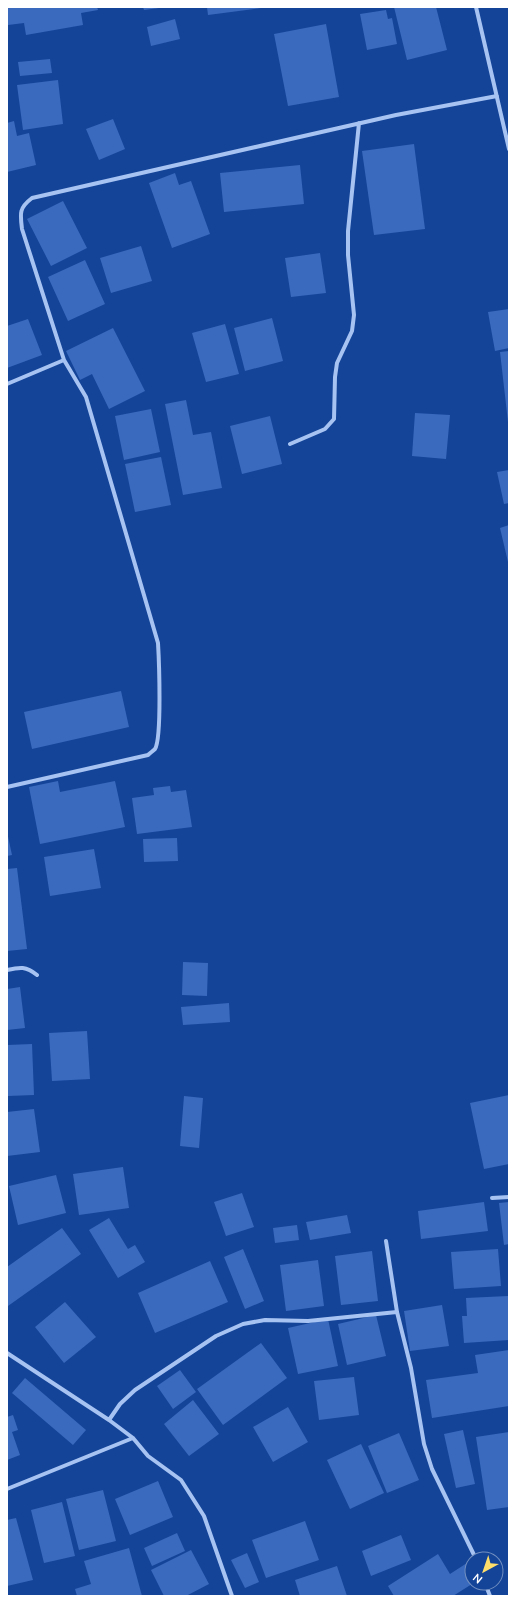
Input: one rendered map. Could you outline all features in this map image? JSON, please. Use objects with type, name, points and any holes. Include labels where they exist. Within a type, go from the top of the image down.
[{"type":"street","points":[[476,7],[497,96],[507,131],[509,150]]},
{"type":"street","points":[[7,787],[148,755],[155,749],[158,738],[160,674],[158,643],[86,397],[64,360],[22,229],[20,214],[24,204],[32,198],[359,123],[497,96]]},
{"type":"street","points":[[290,444],[325,430],[334,419],[335,377],[337,363],[352,331],[354,315],[348,255],[348,231],[359,123]]},
{"type":"street","points":[[7,384],[64,360]]},
{"type":"street","points":[[7,970],[22,967],[30,969],[37,975]]},
{"type":"street","points":[[492,1198],[509,1197]]},
{"type":"street","points":[[386,1241],[396,1312],[411,1368],[424,1444],[432,1469],[472,1551]]},
{"type":"street","points":[[109,1420],[120,1404],[135,1390],[216,1336],[243,1324],[265,1320],[308,1320],[396,1312]]},
{"type":"street","points":[[7,1353],[109,1420],[133,1438],[148,1456],[181,1480],[204,1516],[232,1596]]},
{"type":"street","points":[[7,1489],[133,1438]]},
{"type":"building","points":[[7,7],[97,7],[98,10],[81,13],[83,25],[26,35],[24,23],[8,25]]},
{"type":"building","points":[[143,7],[159,7],[159,8],[144,10]]},
{"type":"building","points":[[207,7],[261,7],[261,8],[208,15]]},
{"type":"building","points":[[394,7],[436,7],[447,50],[407,60]]},
{"type":"building","points":[[386,10],[388,19],[392,18],[397,44],[367,50],[360,14]]},
{"type":"building","points":[[175,19],[180,39],[151,46],[147,27]]},
{"type":"building","points":[[326,24],[339,97],[288,106],[274,34]]},
{"type":"building","points":[[50,59],[52,73],[20,76],[18,62]]},
{"type":"building","points":[[58,80],[63,124],[23,130],[17,85]]},
{"type":"building","points":[[113,119],[125,149],[99,160],[86,129]]},
{"type":"building","points":[[14,121],[17,136],[29,133],[36,165],[7,172],[7,123]]},
{"type":"building","points":[[414,144],[425,229],[374,235],[362,151]]},
{"type":"building","points":[[300,165],[304,204],[224,212],[220,173]]},
{"type":"building","points":[[175,173],[179,185],[191,181],[210,234],[172,248],[149,183]]},
{"type":"building","points":[[63,201],[87,248],[51,266],[27,219]]},
{"type":"building","points":[[141,246],[152,281],[111,293],[100,258]]},
{"type":"building","points":[[320,253],[326,293],[291,297],[285,258]]},
{"type":"building","points":[[85,260],[105,304],[68,321],[48,277]]},
{"type":"building","points":[[509,309],[509,348],[495,351],[488,312]]},
{"type":"building","points":[[272,318],[283,361],[245,371],[234,328]]},
{"type":"building","points":[[28,319],[42,355],[7,368],[7,326]]},
{"type":"building","points":[[225,324],[239,374],[206,382],[192,333]]},
{"type":"building","points":[[113,328],[145,391],[109,409],[92,374],[80,380],[66,351]]},
{"type":"building","points":[[509,351],[509,422],[508,422],[500,352]]},
{"type":"building","points":[[186,400],[193,435],[211,432],[222,488],[183,495],[165,404]]},
{"type":"building","points":[[151,409],[160,452],[124,460],[115,416]]},
{"type":"building","points":[[415,413],[450,415],[446,459],[412,456]]},
{"type":"building","points":[[270,416],[282,464],[242,474],[230,426]]},
{"type":"building","points":[[161,457],[171,505],[135,512],[125,464]]},
{"type":"building","points":[[509,470],[509,503],[504,504],[497,472]]},
{"type":"building","points":[[509,525],[509,562],[508,562],[500,528]]},
{"type":"building","points":[[121,691],[129,727],[32,749],[24,712]]},
{"type":"building","points":[[58,781],[60,792],[115,781],[125,827],[40,844],[29,787]]},
{"type":"building","points":[[170,786],[171,792],[186,790],[192,827],[137,834],[132,798],[154,795],[153,788]]},
{"type":"building","points":[[7,832],[12,855],[7,856]]},
{"type":"building","points":[[177,838],[178,861],[144,862],[143,839]]},
{"type":"building","points":[[94,849],[101,888],[50,896],[44,857]]},
{"type":"building","points":[[17,868],[27,949],[7,951],[7,869]]},
{"type":"building","points":[[183,962],[208,963],[207,996],[182,995]]},
{"type":"building","points":[[20,987],[25,1028],[7,1030],[7,989]]},
{"type":"building","points":[[229,1003],[230,1022],[183,1025],[181,1007]]},
{"type":"building","points":[[87,1031],[90,1079],[52,1081],[49,1033]]},
{"type":"building","points":[[32,1044],[34,1095],[8,1096],[7,1045]]},
{"type":"building","points":[[509,1095],[509,1164],[484,1169],[470,1103]]},
{"type":"building","points":[[184,1096],[203,1098],[199,1148],[180,1146]]},
{"type":"building","points":[[34,1109],[40,1152],[7,1156],[7,1112]]},
{"type":"building","points":[[123,1167],[129,1208],[79,1215],[73,1174]]},
{"type":"building","points":[[56,1175],[66,1213],[18,1225],[9,1186]]},
{"type":"building","points":[[242,1193],[254,1227],[226,1236],[214,1202]]},
{"type":"building","points":[[484,1202],[488,1231],[421,1239],[418,1211]]},
{"type":"building","points":[[509,1202],[509,1244],[504,1245],[499,1203]]},
{"type":"building","points":[[347,1215],[351,1233],[310,1240],[306,1222]]},
{"type":"building","points":[[109,1218],[128,1249],[135,1245],[145,1262],[118,1278],[89,1230]]},
{"type":"building","points":[[297,1225],[299,1240],[275,1243],[273,1228]]},
{"type":"building","points":[[62,1228],[81,1254],[8,1306],[7,1267]]},
{"type":"building","points":[[243,1249],[264,1301],[245,1309],[224,1257]]},
{"type":"building","points":[[498,1249],[501,1286],[454,1289],[451,1252]]},
{"type":"building","points":[[372,1251],[378,1301],[341,1305],[335,1256]]},
{"type":"building","points":[[318,1260],[324,1306],[286,1311],[280,1265]]},
{"type":"building","points":[[210,1261],[228,1302],[155,1333],[138,1293]]},
{"type":"building","points":[[508,1296],[509,1340],[464,1343],[462,1316],[467,1316],[466,1298]]},
{"type":"building","points":[[65,1302],[96,1337],[64,1363],[35,1327]]},
{"type":"building","points":[[442,1305],[449,1346],[410,1351],[404,1311]]},
{"type":"building","points":[[376,1315],[386,1356],[347,1365],[338,1324]]},
{"type":"building","points":[[328,1319],[338,1366],[298,1374],[288,1328]]},
{"type":"building","points":[[261,1343],[287,1378],[223,1425],[197,1389]]},
{"type":"building","points":[[509,1350],[509,1406],[432,1418],[426,1380],[478,1373],[475,1355]]},
{"type":"building","points":[[180,1370],[196,1392],[173,1409],[157,1386]]},
{"type":"building","points":[[354,1377],[359,1415],[319,1420],[314,1381]]},
{"type":"building","points":[[25,1378],[86,1430],[73,1445],[12,1393]]},
{"type":"building","points":[[193,1400],[219,1434],[189,1456],[164,1424]]},
{"type":"building","points":[[288,1407],[308,1442],[273,1462],[253,1427]]},
{"type":"building","points":[[13,1415],[18,1430],[12,1432],[20,1455],[7,1460],[7,1417]]},
{"type":"building","points":[[463,1430],[475,1484],[456,1488],[444,1434]]},
{"type":"building","points":[[509,1432],[509,1507],[487,1510],[476,1437]]},
{"type":"building","points":[[399,1433],[419,1480],[387,1493],[368,1446]]},
{"type":"building","points":[[361,1444],[384,1493],[350,1509],[327,1460]]},
{"type":"building","points":[[158,1481],[173,1517],[130,1535],[115,1499]]},
{"type":"building","points":[[103,1490],[116,1541],[79,1550],[66,1499]]},
{"type":"building","points":[[62,1502],[75,1556],[44,1563],[31,1510]]},
{"type":"building","points":[[16,1518],[33,1580],[7,1586],[7,1520]]},
{"type":"building","points":[[305,1521],[319,1560],[266,1578],[252,1540]]},
{"type":"building","points":[[177,1533],[185,1551],[152,1566],[144,1548]]},
{"type":"building","points":[[401,1535],[411,1560],[371,1576],[362,1551]]},
{"type":"building","points":[[129,1548],[142,1596],[77,1596],[75,1589],[91,1584],[84,1561]]},
{"type":"building","points":[[191,1550],[209,1584],[186,1596],[164,1596],[151,1570]]},
{"type":"building","points":[[247,1553],[259,1582],[245,1588],[231,1560]]},
{"type":"building","points":[[438,1554],[450,1574],[464,1565],[464,1589],[453,1596],[394,1596],[388,1586]]},
{"type":"building","points":[[337,1566],[347,1596],[300,1596],[295,1580]]}]
